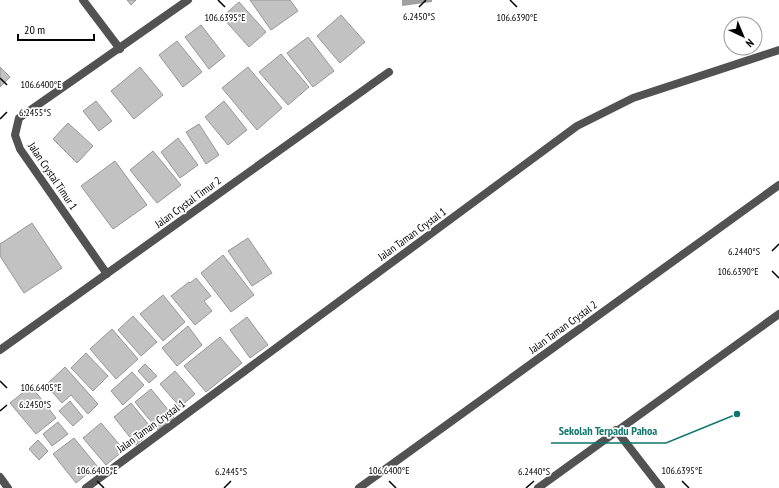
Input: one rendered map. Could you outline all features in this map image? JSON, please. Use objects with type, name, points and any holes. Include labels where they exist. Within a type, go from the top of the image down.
[{"type":"street","points":[[83,0],[120,49]]},
{"type":"street","name":"Jalan Crystal Timur 1","points":[[107,274],[20,149],[15,135],[20,118],[188,0]]},
{"type":"street","name":"Jalan Taman Crystal 1","points":[[86,488],[577,126],[633,98],[779,50]]},
{"type":"street","name":"Jalan Crystal Timur 2","points":[[0,350],[389,72]]},
{"type":"street","name":"Jalan Taman Crystal 2","points":[[359,488],[779,185]]},
{"type":"street","points":[[538,488],[616,430],[779,314]]},
{"type":"street","points":[[616,430],[661,488]]},
{"type":"street","points":[[0,477],[8,488]]},
{"type":"shaded area","points":[[402,0],[432,0],[432,2],[402,6]]},
{"type":"building","points":[[127,0],[136,0],[131,5]]},
{"type":"building","points":[[250,0],[290,0],[298,11],[271,30]]},
{"type":"building","points":[[239,2],[266,32],[249,47],[222,17]]},
{"type":"building","points":[[341,15],[365,42],[340,63],[317,36]]},
{"type":"building","points":[[201,25],[225,56],[209,69],[185,37]]},
{"type":"building","points":[[308,37],[334,71],[313,87],[287,53]]},
{"type":"building","points":[[177,41],[202,72],[183,87],[159,55]]},
{"type":"building","points":[[281,54],[309,87],[288,105],[259,72]]},
{"type":"building","points":[[0,67],[10,77],[0,87]]},
{"type":"building","points":[[140,67],[163,95],[134,119],[111,91]]},
{"type":"building","points":[[248,67],[282,108],[257,130],[222,88]]},
{"type":"building","points":[[96,101],[112,121],[99,131],[83,111]]},
{"type":"building","points":[[224,101],[247,130],[228,145],[205,117]]},
{"type":"building","points":[[68,123],[93,146],[77,163],[53,139]]},
{"type":"building","points":[[199,124],[219,155],[206,164],[186,132]]},
{"type":"building","points":[[178,138],[198,165],[180,178],[161,152]]},
{"type":"building","points":[[153,151],[181,185],[157,203],[130,170]]},
{"type":"building","points":[[115,161],[147,205],[113,229],[81,186]]},
{"type":"building","points":[[32,223],[62,268],[24,293],[0,256],[0,244]]},
{"type":"building","points":[[248,238],[272,273],[252,286],[228,251]]},
{"type":"building","points":[[223,255],[254,295],[231,312],[201,273]]},
{"type":"building","points":[[196,278],[211,296],[204,301],[212,311],[195,325],[171,296]]},
{"type":"building","points":[[163,295],[185,322],[163,341],[140,314]]},
{"type":"building","points":[[133,316],[157,342],[141,356],[118,330]]},
{"type":"building","points":[[247,317],[268,345],[250,358],[230,330]]},
{"type":"building","points":[[188,326],[202,345],[177,366],[162,348]]},
{"type":"building","points":[[112,329],[138,359],[116,379],[90,349]]},
{"type":"building","points":[[220,337],[242,363],[206,392],[184,366]]},
{"type":"building","points":[[86,353],[108,376],[93,391],[71,368]]},
{"type":"building","points":[[145,364],[157,376],[149,383],[138,371]]},
{"type":"building","points":[[65,367],[98,404],[88,414],[71,395],[62,403],[46,385]]},
{"type":"building","points":[[175,371],[195,394],[180,407],[160,384]]},
{"type":"building","points":[[132,372],[144,385],[123,405],[111,391]]},
{"type":"building","points":[[31,386],[56,418],[36,434],[10,403]]},
{"type":"building","points":[[151,389],[174,417],[158,430],[135,402]]},
{"type":"building","points":[[70,401],[83,417],[73,426],[59,411]]},
{"type":"building","points":[[131,403],[153,430],[136,445],[114,417]]},
{"type":"building","points":[[58,422],[68,434],[52,446],[43,434]]},
{"type":"building","points":[[101,423],[124,450],[106,465],[83,438]]},
{"type":"building","points":[[74,438],[97,466],[76,483],[53,454]]},
{"type":"building","points":[[38,440],[48,451],[39,460],[29,449]]},
{"type":"place","name":"Sekolah Terpadu Pahoa","points":[[737,414]]}]
